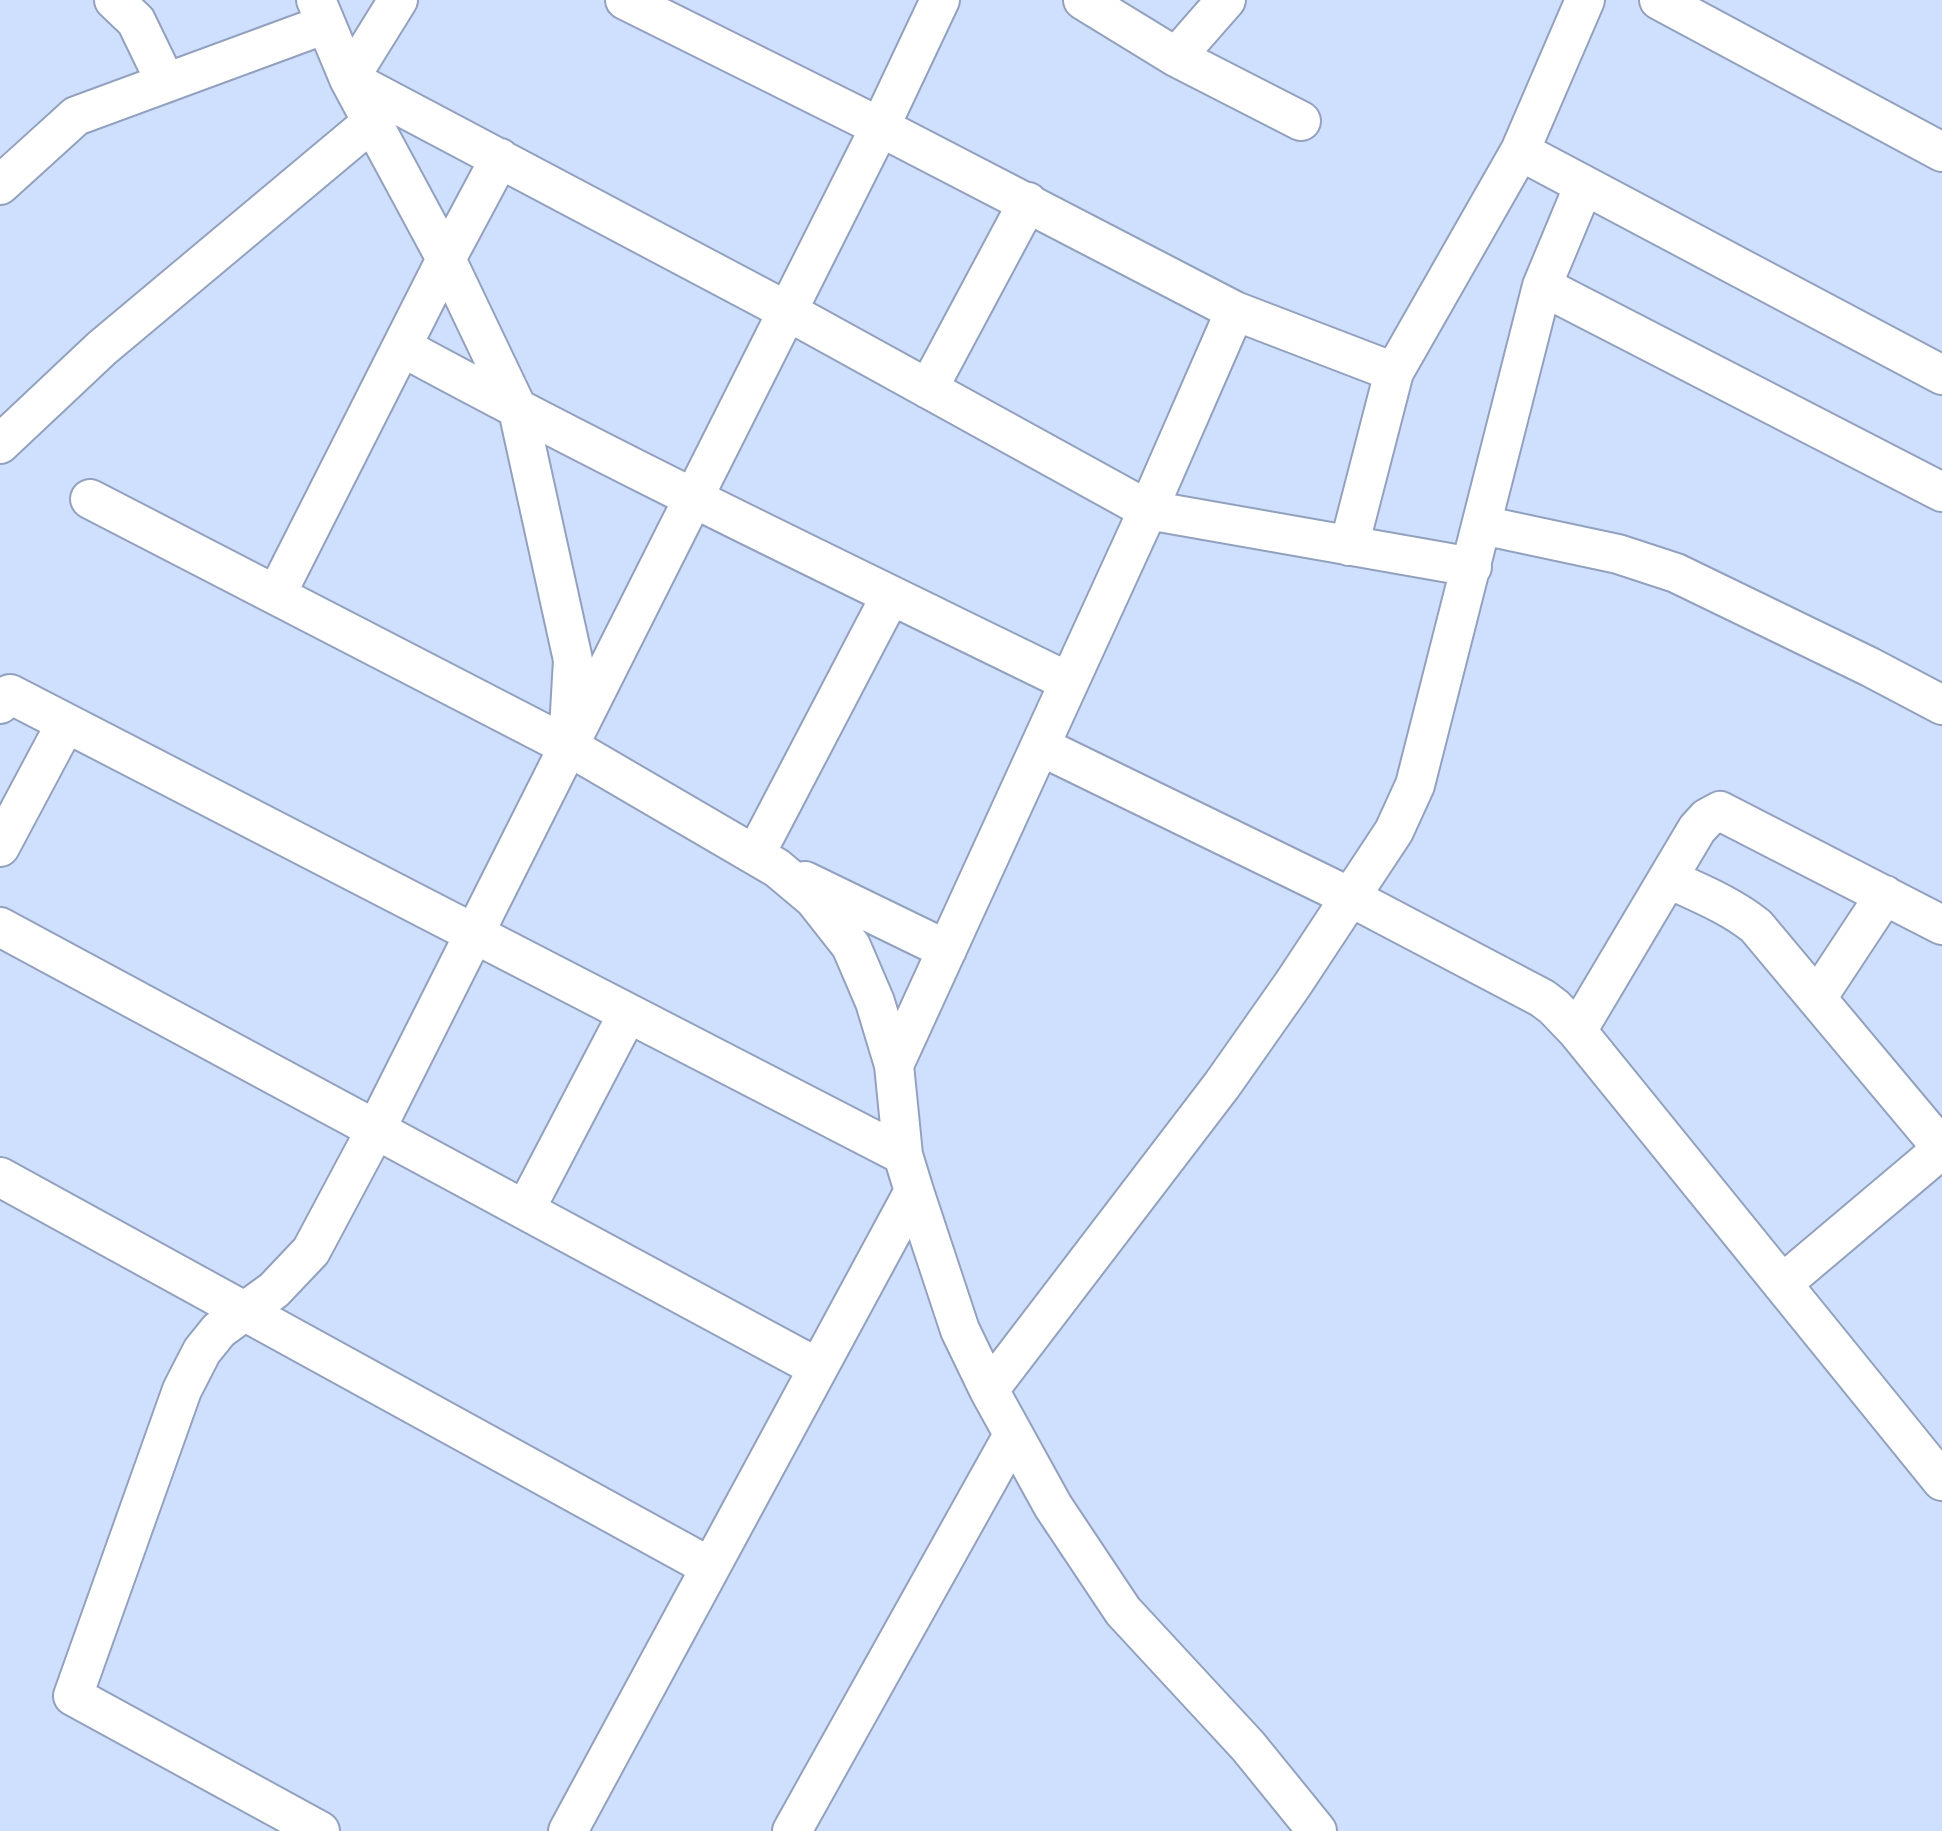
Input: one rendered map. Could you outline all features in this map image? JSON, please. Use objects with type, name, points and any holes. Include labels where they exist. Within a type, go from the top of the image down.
[{"type":"street","points":[[114,0],[136,20],[166,83]]},
{"type":"street","points":[[349,79],[398,0]]},
{"type":"street","points":[[625,0],[1028,202],[1235,311],[1394,372]]},
{"type":"street","points":[[320,1831],[73,1696],[182,1390],[202,1351],[219,1330],[274,1290],[311,1251],[376,1129],[880,127],[940,0]]},
{"type":"street","points":[[1083,0],[1176,57],[1301,121]]},
{"type":"street","points":[[1176,57],[1226,0]]},
{"type":"street","points":[[1349,546],[1394,372],[1520,151],[1585,0]]},
{"type":"street","points":[[1659,0],[1942,152]]},
{"type":"street","points":[[0,185],[76,116],[166,83],[321,12],[349,79],[446,259],[518,410],[573,660],[568,746]]},
{"type":"street","points":[[349,79],[787,311],[1148,510],[1472,567]]},
{"type":"street","points":[[0,444],[102,348],[372,122]]},
{"type":"street","points":[[1520,151],[1942,375]]},
{"type":"street","points":[[276,595],[500,158]]},
{"type":"street","points":[[989,1390],[1222,1085],[1293,984],[1394,831],[1415,785],[1542,286],[1584,185]]},
{"type":"street","points":[[928,389],[1028,202]]},
{"type":"street","points":[[1542,286],[1942,492]]},
{"type":"street","points":[[894,1065],[1148,510],[1235,311]]},
{"type":"street","points":[[402,347],[518,410],[693,498],[1069,682]]},
{"type":"street","points":[[90,499],[568,746],[766,862],[947,950]]},
{"type":"street","points":[[1482,525],[1618,554],[1676,573],[1942,705]]},
{"type":"street","points":[[766,862],[891,595]]},
{"type":"street","points":[[0,704],[10,694],[628,1013],[908,1173]]},
{"type":"street","points":[[0,847],[66,723]]},
{"type":"street","points":[[1040,746],[1350,897],[1542,998],[1554,1007],[1577,1031],[1942,1481]]},
{"type":"street","points":[[1577,1031],[1697,829],[1707,818],[1720,811],[1942,925]]},
{"type":"street","points":[[766,862],[814,899],[851,946],[875,1002],[894,1065],[908,1173],[961,1330],[1013,1435],[1053,1506],[1123,1611],[1248,1746],[1305,1827]]},
{"type":"street","points":[[1669,879],[1719,902],[1756,926],[1938,1134],[1783,1284]]},
{"type":"street","points":[[1817,998],[1885,895]]},
{"type":"street","points":[[0,927],[818,1368]]},
{"type":"street","points":[[525,1210],[628,1013]]},
{"type":"street","points":[[568,1831],[818,1368],[908,1173]]},
{"type":"street","points":[[0,1177],[710,1567]]},
{"type":"street","points":[[792,1831],[1013,1435]]}]
